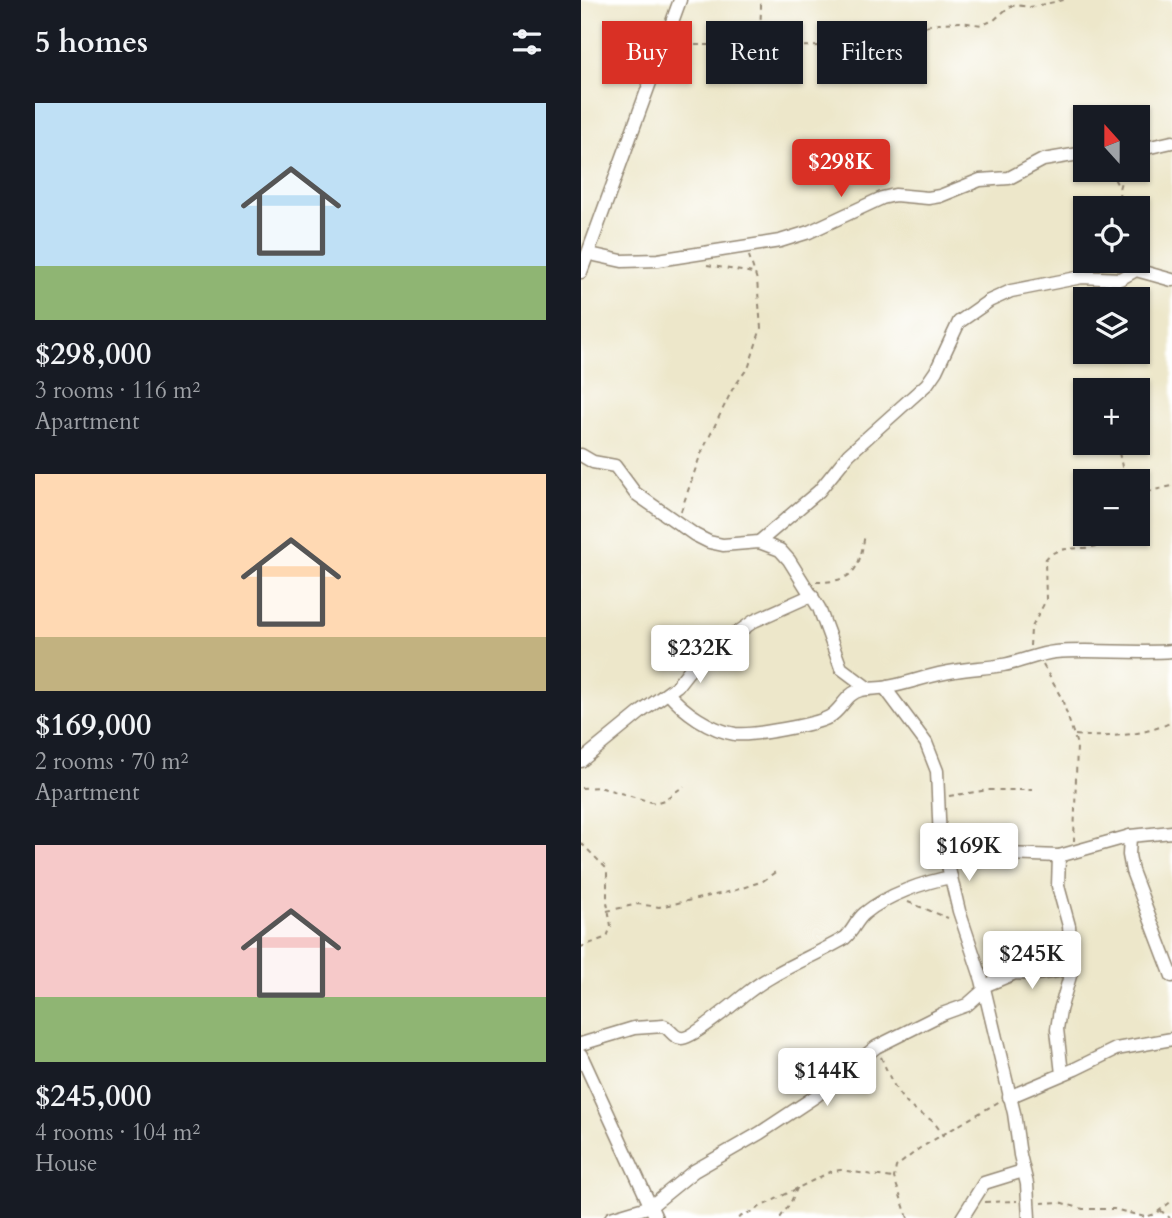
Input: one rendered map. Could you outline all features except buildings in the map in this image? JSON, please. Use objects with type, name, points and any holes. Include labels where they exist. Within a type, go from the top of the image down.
[{"type":"street","points":[[673,21],[680,0]]},
{"type":"street","points":[[581,272],[590,254],[650,84]]},
{"type":"street","points":[[1150,147],[1172,142]]},
{"type":"street","points":[[590,254],[622,261],[658,260],[795,237],[882,198],[895,195],[928,198],[940,196],[980,180],[1016,176],[1033,163],[1073,155]]},
{"type":"street","points":[[759,542],[819,491],[849,454],[927,384],[936,371],[958,322],[989,301],[1019,289],[1088,276],[1120,279],[1136,270],[1172,280]]},
{"type":"street","points":[[581,455],[593,462],[615,466],[635,493],[709,542],[723,545],[759,542],[780,550],[812,595],[841,668],[869,689]]},
{"type":"street","points":[[581,761],[684,680],[702,654],[754,621],[812,595]]},
{"type":"street","points":[[668,693],[678,705],[705,723],[733,734],[751,734],[819,722],[834,714],[851,694],[954,671],[1001,666],[1034,656],[1108,650],[1134,653],[1172,651]]},
{"type":"street","points":[[885,688],[930,753],[937,771],[938,830],[962,923],[984,988],[1010,1097],[1029,1202],[1029,1218]]},
{"type":"street","points":[[950,873],[954,857],[959,852],[1059,856],[1130,836],[1172,832]]},
{"type":"street","points":[[1130,836],[1132,871],[1172,976]]},
{"type":"street","points":[[1059,856],[1058,886],[1069,926],[1072,969],[1057,1029],[1062,1074]]},
{"type":"street","points":[[581,1044],[650,1026],[664,1026],[677,1037],[685,1038],[727,1011],[764,982],[845,938],[853,932],[862,915],[897,895],[950,873]]},
{"type":"street","points":[[611,1218],[653,1212],[694,1171],[760,1133],[816,1096],[876,1047],[967,1005],[984,988],[1015,973],[1041,974],[1072,969]]},
{"type":"street","points":[[1010,1097],[1116,1048],[1172,1039]]},
{"type":"street","points":[[581,1055],[653,1212]]},
{"type":"street","points":[[962,1218],[984,1183],[1023,1171]]},
{"type":"path","points":[[760,21],[761,0]]},
{"type":"path","points":[[803,46],[855,49],[906,45],[926,26],[960,22],[982,25],[994,20],[1009,7],[1030,7],[1064,0]]},
{"type":"path","points":[[1116,182],[1119,189]]},
{"type":"path","points":[[1119,196],[1120,182]]},
{"type":"path","points":[[677,523],[700,456],[732,390],[749,366],[761,328],[759,297],[746,245]]},
{"type":"path","points":[[700,262],[754,273]]},
{"type":"path","points":[[1150,491],[1172,486]]},
{"type":"path","points":[[804,582],[836,581],[853,573],[861,557],[865,534]]},
{"type":"path","points":[[1074,853],[1077,745],[1062,699],[1034,656],[1031,629],[1046,600],[1045,560],[1048,555],[1058,551],[1097,546]]},
{"type":"path","points":[[1074,735],[1115,735],[1157,728],[1172,722]]},
{"type":"path","points":[[581,788],[599,787],[655,803],[684,786]]},
{"type":"path","points":[[939,799],[967,792],[1032,790]]},
{"type":"path","points":[[581,843],[607,869],[607,911],[611,926],[607,937],[581,947]]},
{"type":"path","points":[[607,911],[638,904],[659,907],[733,891],[763,881],[778,870]]},
{"type":"path","points":[[897,895],[920,908],[962,923]]},
{"type":"path","points":[[876,1047],[904,1100],[913,1109],[934,1121],[943,1136]]},
{"type":"path","points":[[908,1218],[894,1178],[896,1167],[903,1159],[1010,1097]]},
{"type":"path","points":[[738,1218],[821,1175],[841,1170],[894,1178]]},
{"type":"path","points":[[780,1218],[799,1186]]},
{"type":"path","points":[[975,1198],[986,1203],[1059,1202],[1083,1209],[1114,1209],[1145,1217],[1172,1200]]},
{"type":"path","points":[[1160,1210],[1170,1218]]}]
